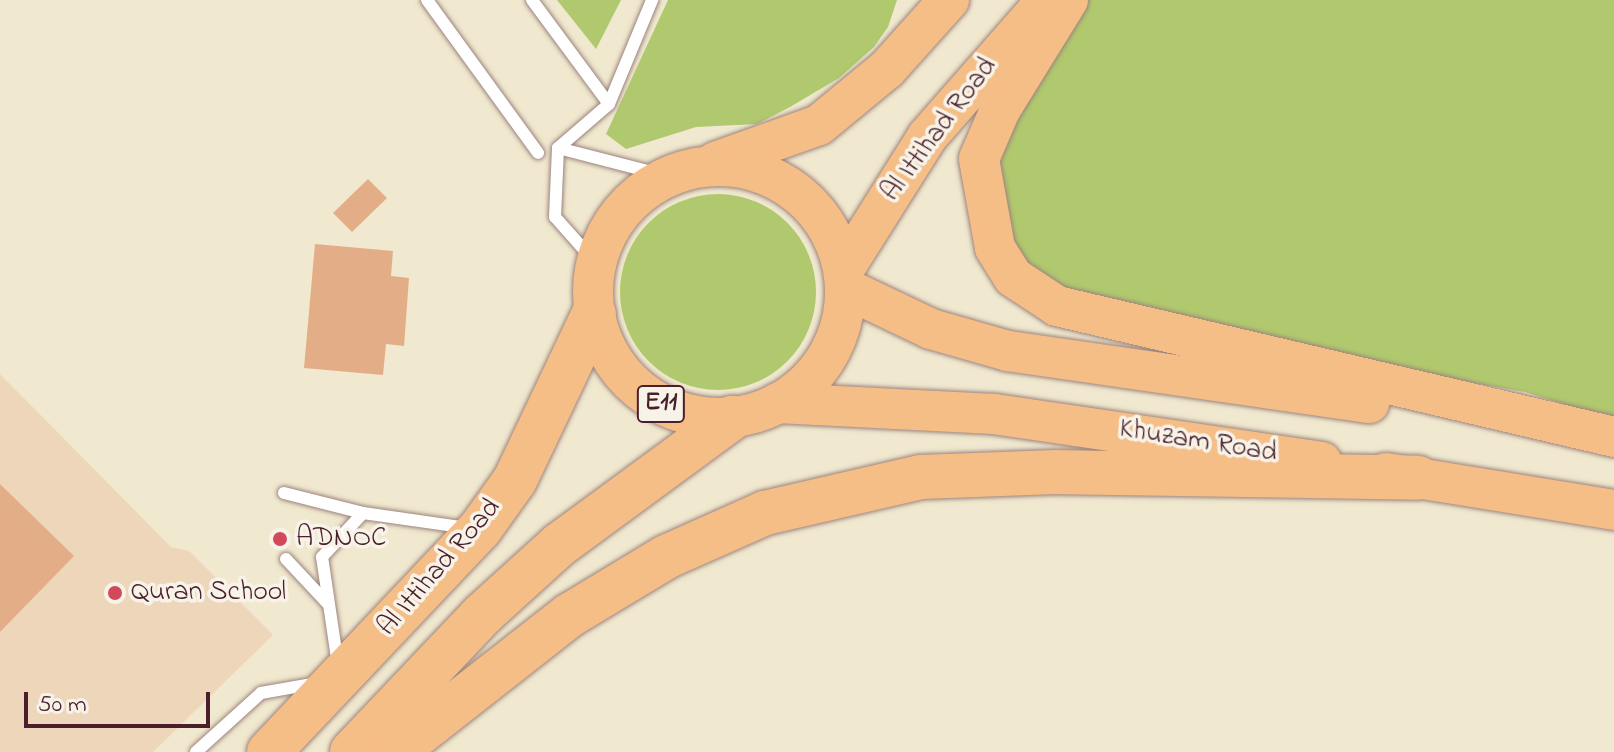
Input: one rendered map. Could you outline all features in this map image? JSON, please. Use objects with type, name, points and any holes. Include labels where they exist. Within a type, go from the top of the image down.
[{"type":"highway","name":"Al Ittihad Road","points":[[269,752],[341,680],[480,529],[515,480],[594,314]]},
{"type":"highway","name":"E11","points":[[352,752],[483,614],[559,545],[732,418]]},
{"type":"highway","points":[[395,752],[570,615],[666,557],[765,513],[921,477],[1056,472],[1418,478]]},
{"type":"main road","name":"Al Ittihad Road","points":[[844,279],[927,137],[1047,0]]},
{"type":"main road","points":[[1068,0],[1000,110],[979,159],[995,248],[1013,277],[1057,306],[1614,438]]},
{"type":"main road","name":"E11","points":[[684,172],[740,167],[776,179],[808,202],[831,233],[844,279],[842,323],[829,356],[807,383],[778,403],[732,418],[694,416],[658,403],[628,380],[606,350],[594,314],[595,262],[610,226],[635,197],[684,172],[819,125],[887,69],[946,1]]},
{"type":"main road","points":[[844,279],[931,329],[1008,351],[1614,438]]},
{"type":"main road","name":"Khuzam Road","points":[[778,403],[1070,422],[1614,510]]},
{"type":"lane","points":[[427,0],[538,153]]},
{"type":"lane","points":[[532,0],[609,104]]},
{"type":"lane","points":[[595,262],[555,217],[558,148],[609,104],[652,0]]},
{"type":"lane","points":[[558,148],[684,172]]},
{"type":"lane","points":[[284,493],[363,513],[480,529]]},
{"type":"lane","points":[[196,752],[261,693],[341,680],[322,557],[363,513]]},
{"type":"lane","points":[[286,559],[329,605]]},
{"type":"shaded area","name":"Quran School","points":[[0,374],[171,547],[189,551],[273,635],[153,752],[0,752]]},
{"type":"green space","points":[[557,0],[621,0],[596,49]]},
{"type":"green space","points":[[668,0],[897,0],[888,27],[874,47],[839,78],[790,107],[757,124],[696,127],[626,149],[606,134]]},
{"type":"green space","points":[[1082,0],[1614,0],[1614,420],[1525,392],[1079,314],[1038,299],[975,182]]},
{"type":"green space","points":[[718,194],[755,202],[787,223],[808,255],[816,292],[808,329],[787,361],[755,382],[718,390],[681,382],[649,361],[628,329],[620,292],[628,255],[649,223],[681,202]]},
{"type":"building","points":[[368,179],[387,198],[352,232],[333,213]]},
{"type":"building","points":[[315,244],[393,251],[391,276],[409,278],[404,346],[386,344],[383,375],[304,368]]},
{"type":"building","points":[[0,484],[74,556],[0,632]]},
{"type":"place","name":"ADNOC","points":[[280,539]]},
{"type":"place","name":"Quran School","points":[[115,593]]}]
